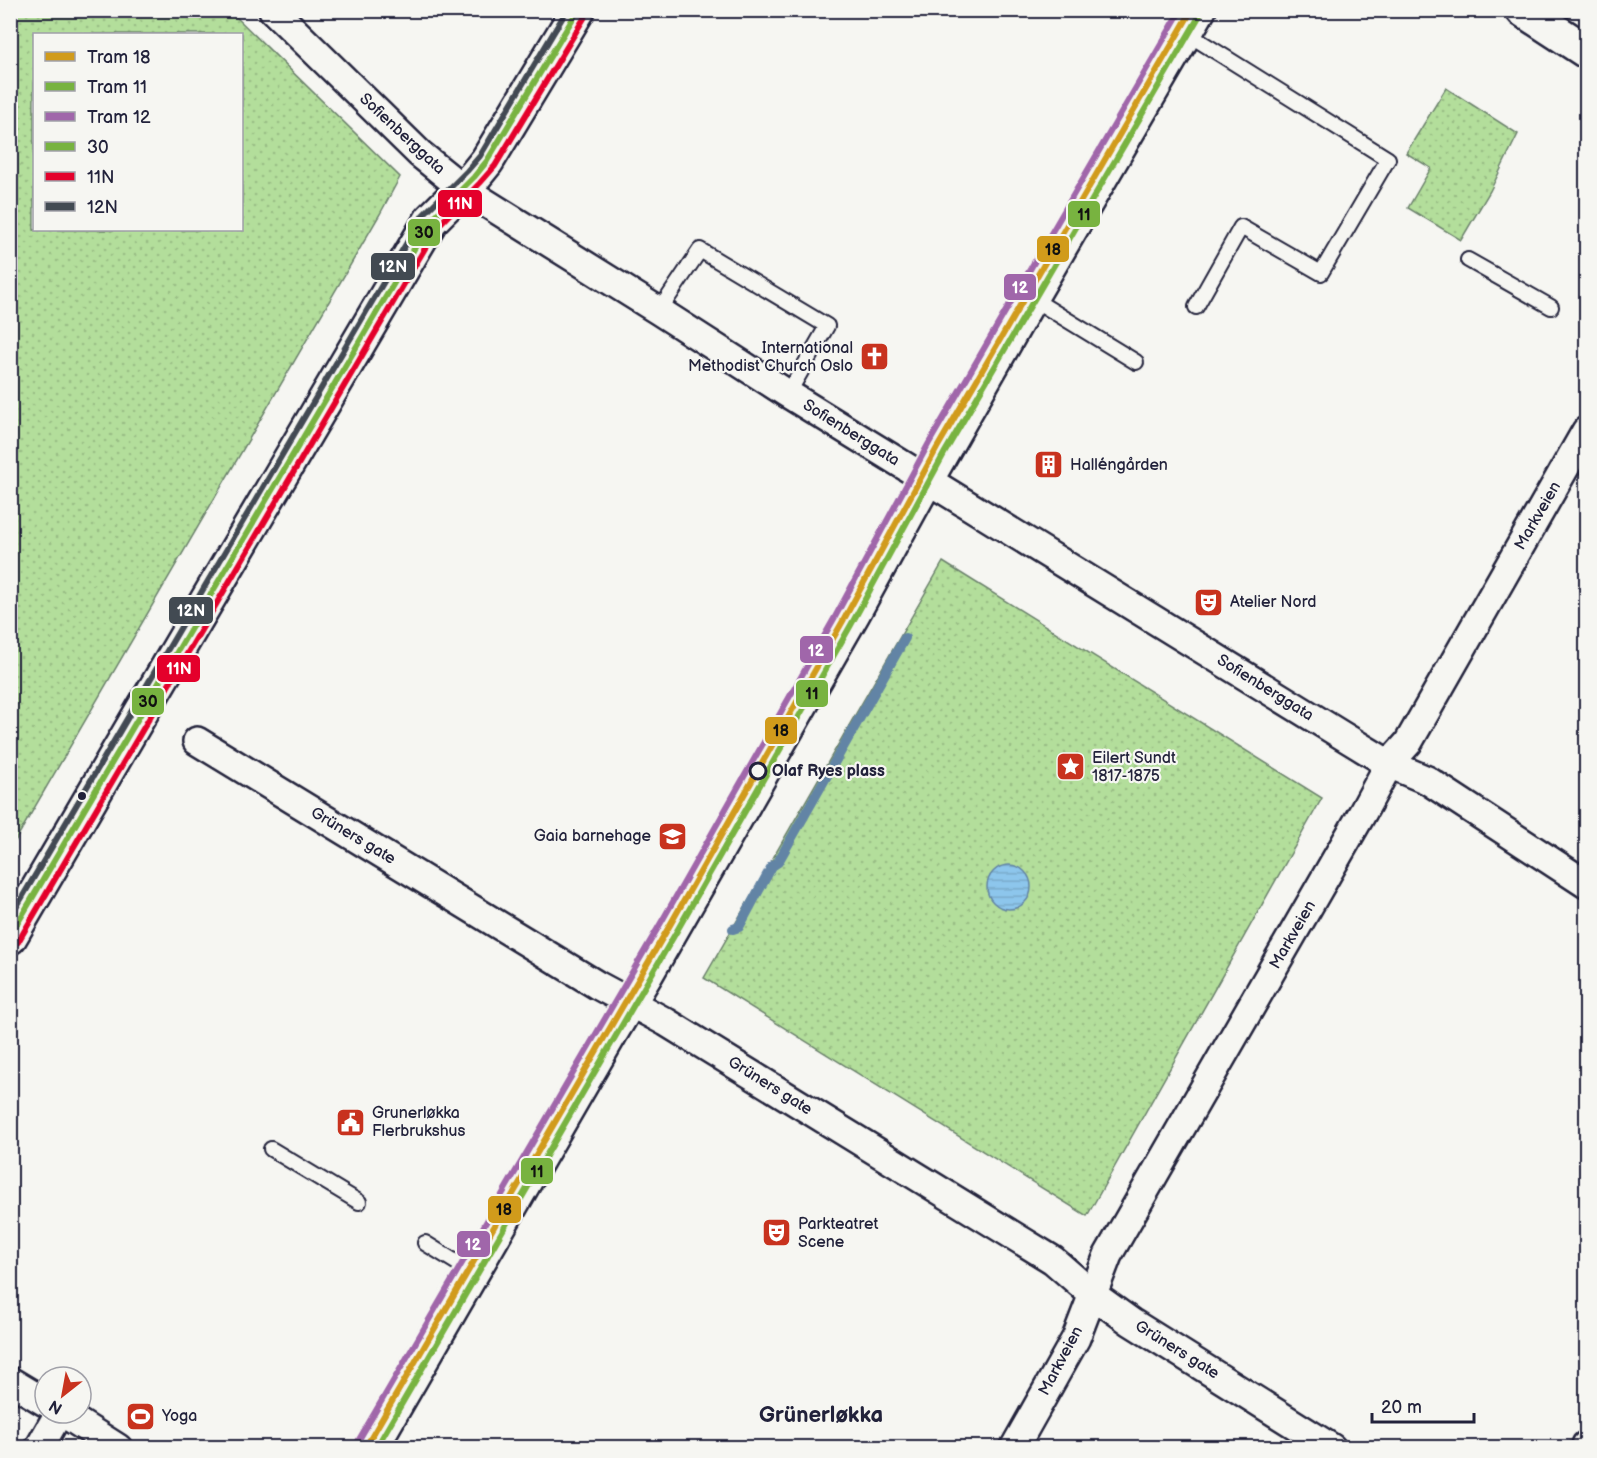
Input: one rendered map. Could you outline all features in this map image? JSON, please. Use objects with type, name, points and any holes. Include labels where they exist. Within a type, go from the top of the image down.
[{"type":"main road","points":[[10,937],[431,220],[487,161],[578,10]]},
{"type":"main road","points":[[1522,10],[1587,51]]},
{"type":"street","name":"Sofienberggata","points":[[273,10],[420,154],[462,188],[788,394],[1389,764],[1427,780],[1587,884]]},
{"type":"street","points":[[374,1448],[833,655],[1033,299],[1202,10]]},
{"type":"street","name":"Markveien","points":[[1014,1448],[1076,1338],[1108,1255],[1389,764],[1408,743],[1587,431]]},
{"type":"street","name":"Grüners gate","points":[[196,741],[587,979],[666,1022],[1053,1260],[1092,1294],[1301,1439],[1332,1448]]},
{"type":"street","points":[[10,1381],[33,1395]]},
{"type":"street","points":[[39,1448],[53,1425]]},
{"type":"street","points":[[81,1425],[118,1448]]},
{"type":"lane","points":[[1188,34],[1388,159],[1321,273],[1241,227],[1196,307]]},
{"type":"lane","points":[[659,311],[699,250],[827,326],[788,394]]},
{"type":"lane","points":[[1468,260],[1551,307]]},
{"type":"lane","points":[[1033,299],[1136,362]]},
{"type":"lane","points":[[271,1149],[359,1202]]},
{"type":"lane","points":[[425,1243],[475,1274]]},
{"type":"green space","points":[[11,10],[230,11],[400,177],[11,848]]},
{"type":"green space","points":[[1446,88],[1518,134],[1490,191],[1461,240],[1408,208],[1431,168],[1406,153]]},
{"type":"green space","name":"Olaf Ryes plass","points":[[943,562],[1322,798],[1087,1216],[704,978]]},
{"type":"water","points":[[1009,865],[1018,866],[1025,871],[1030,878],[1030,896],[1025,903],[1018,908],[1009,909],[1000,908],[993,903],[988,896],[987,887],[988,878],[993,871],[1000,866]]},
{"type":"waterway","points":[[733,929],[739,927],[772,866],[778,862],[905,638]]},
{"type":"tram line","name":"12","points":[[357,1443],[662,921],[835,617],[929,443],[1181,10]]},
{"type":"tram line","name":"18","points":[[365,1448],[670,925],[843,621],[937,448],[1192,10]]},
{"type":"tram line","name":"11","points":[[376,1448],[678,929],[851,625],[945,452],[1200,15]]},
{"type":"transit line","name":"12N","points":[[10,918],[423,215],[480,156],[567,10]]},
{"type":"transit line","name":"30","points":[[10,936],[431,220],[487,161],[578,10]]},
{"type":"transit line","name":"11N","points":[[18,942],[438,226],[495,166],[586,15]]},
{"type":"place","name":"International Methodist Church Oslo","points":[[874,357]]},
{"type":"place","name":"Halléngården","points":[[1049,465]]},
{"type":"place","name":"Atelier Nord","points":[[1209,602]]},
{"type":"place","name":"Eilert Sundt 1817-1875","points":[[1071,767]]},
{"type":"place","name":"Olaf Ryes plass","points":[[758,771]]},
{"type":"place","name":"Gaia barnehage","points":[[672,836]]},
{"type":"place","name":"Grunerløkka Flerbrukshus","points":[[351,1122]]},
{"type":"place","name":"Parkteatret Scene","points":[[777,1233]]},
{"type":"place","name":"Yoga","points":[[141,1416]]},
{"type":"district","name":"Grünerløkka","points":[[821,1415]]}]
